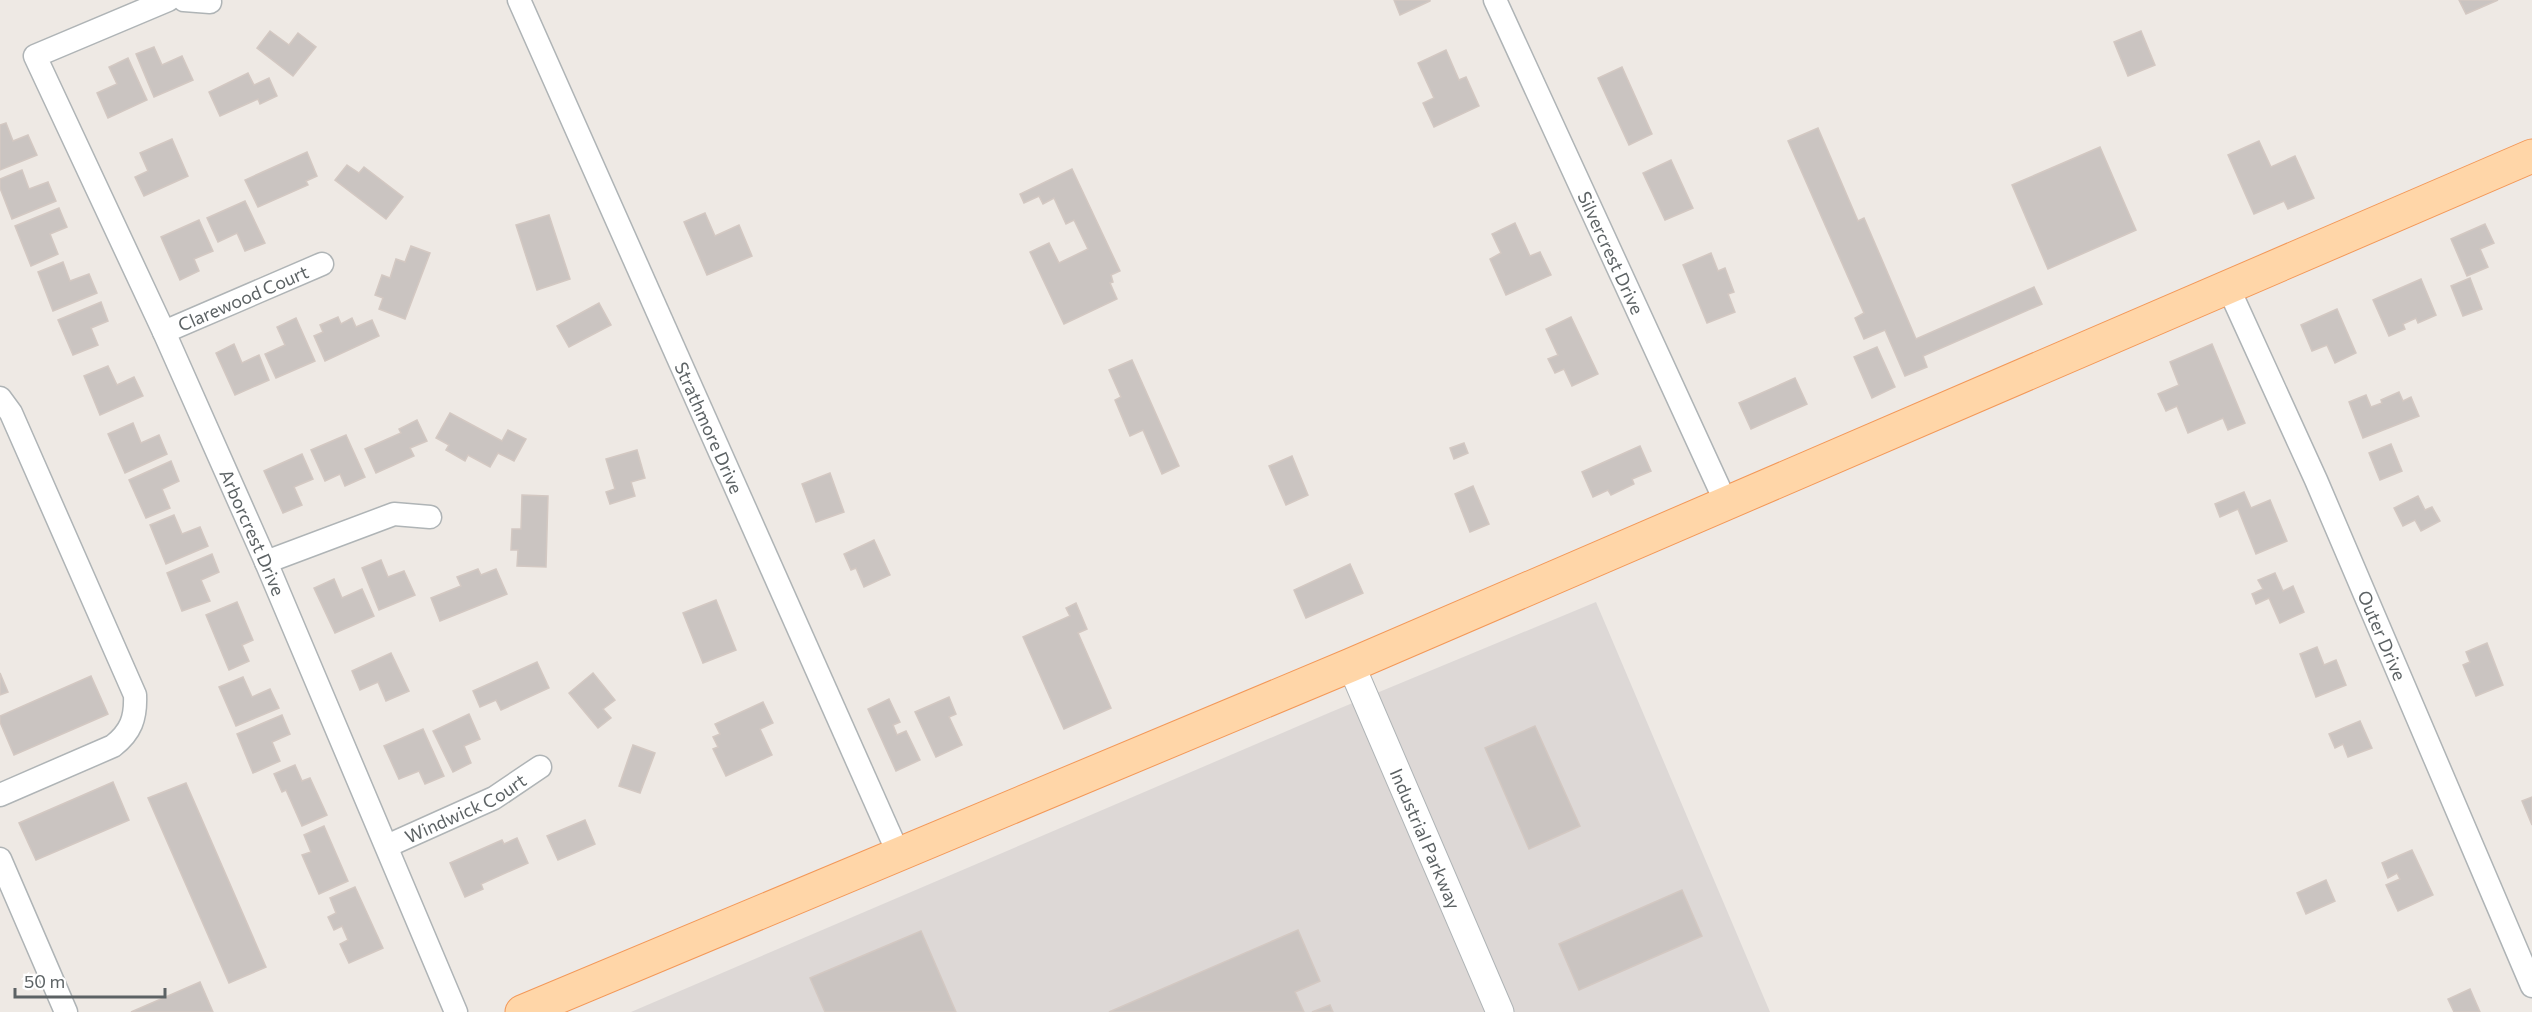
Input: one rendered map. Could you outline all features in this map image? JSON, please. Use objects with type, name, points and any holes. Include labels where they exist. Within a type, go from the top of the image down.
[{"type":"main road","points":[[522,1012],[1351,665],[2532,156]]},
{"type":"street","name":"Arborcrest Drive","points":[[168,0],[35,56],[164,332],[266,562],[456,1012]]},
{"type":"street","points":[[184,0],[210,2]]},
{"type":"street","name":"Strathmore Drive","points":[[519,0],[899,855]]},
{"type":"street","name":"Silvercrest Drive","points":[[1495,0],[1726,505]]},
{"type":"street","name":"Clarewood Court","points":[[164,332],[322,264]]},
{"type":"street","name":"Outer Drive","points":[[2228,287],[2316,480],[2532,986]]},
{"type":"street","points":[[0,398],[11,413],[135,695],[135,710],[132,725],[125,736],[113,746],[0,795]]},
{"type":"street","points":[[266,562],[394,514],[430,517]]},
{"type":"street","name":"Industrial Parkway","points":[[1351,665],[1500,1012]]},
{"type":"street","name":"Windwick Court","points":[[387,846],[494,798],[540,767]]},
{"type":"street","points":[[0,859],[66,1012]]},
{"type":"shaded area","points":[[1596,602],[1770,1012],[631,1012],[1331,712]]},
{"type":"building","points":[[1394,0],[1430,0],[1430,1],[1400,15]]},
{"type":"building","points":[[2459,0],[2498,0],[2466,14]]},
{"type":"building","points":[[270,31],[289,45],[298,33],[316,47],[293,76],[257,48]]},
{"type":"building","points":[[2141,31],[2155,65],[2128,76],[2114,42]]},
{"type":"building","points":[[154,47],[162,65],[182,56],[193,80],[154,97],[136,54]]},
{"type":"building","points":[[1446,50],[1459,80],[1466,77],[1479,106],[1434,127],[1423,103],[1434,98],[1418,63]]},
{"type":"building","points":[[128,58],[147,100],[108,118],[97,93],[117,84],[109,67]]},
{"type":"building","points":[[1622,67],[1652,134],[1629,145],[1598,78]]},
{"type":"building","points":[[248,73],[254,85],[269,78],[277,96],[260,104],[258,99],[220,116],[209,92]]},
{"type":"building","points":[[6,123],[13,141],[28,135],[37,155],[0,170],[0,125]]},
{"type":"building","points":[[1818,128],[1858,221],[1864,218],[1916,339],[2034,287],[2042,304],[1923,356],[1927,367],[1905,376],[1885,330],[1864,339],[1855,318],[1864,313],[1788,141]]},
{"type":"building","points":[[172,139],[188,176],[144,196],[135,177],[148,171],[140,153]]},
{"type":"building","points":[[2259,141],[2271,167],[2295,156],[2314,198],[2288,209],[2284,201],[2254,214],[2228,155]]},
{"type":"building","points":[[2100,147],[2136,230],[2048,269],[2012,185]]},
{"type":"building","points":[[307,152],[317,176],[306,181],[308,185],[258,207],[245,180]]},
{"type":"building","points":[[1671,160],[1693,208],[1665,220],[1643,173]]},
{"type":"building","points":[[347,165],[359,173],[364,167],[403,197],[386,219],[335,180]]},
{"type":"building","points":[[1072,169],[1120,271],[1111,275],[1113,282],[1110,283],[1117,299],[1064,324],[1030,252],[1049,243],[1059,263],[1088,249],[1074,220],[1066,224],[1054,198],[1043,204],[1039,196],[1024,203],[1020,194]]},
{"type":"building","points":[[22,170],[29,189],[48,182],[56,201],[12,219],[0,188],[0,179]]},
{"type":"building","points":[[245,201],[265,243],[245,251],[237,233],[218,242],[207,218]]},
{"type":"building","points":[[59,208],[67,227],[50,234],[58,254],[31,266],[15,226]]},
{"type":"building","points":[[705,213],[715,236],[739,225],[752,256],[707,275],[684,222]]},
{"type":"building","points":[[549,215],[570,279],[537,290],[516,225]]},
{"type":"building","points":[[199,220],[213,251],[194,259],[199,271],[180,280],[161,237]]},
{"type":"building","points":[[1515,223],[1530,256],[1540,252],[1551,275],[1506,295],[1490,259],[1501,253],[1492,234]]},
{"type":"building","points":[[2485,224],[2494,243],[2480,249],[2488,267],[2467,276],[2451,239]]},
{"type":"building","points":[[411,246],[430,253],[405,319],[379,309],[383,298],[375,295],[382,275],[390,278],[396,259],[405,262]]},
{"type":"building","points":[[1711,253],[1718,271],[1725,268],[1734,292],[1728,294],[1735,312],[1707,323],[1683,265]]},
{"type":"building","points":[[63,262],[70,281],[89,274],[97,293],[53,311],[38,272]]},
{"type":"building","points":[[2470,278],[2482,309],[2463,316],[2451,286]]},
{"type":"building","points":[[2421,279],[2436,315],[2418,323],[2416,318],[2403,324],[2405,329],[2389,336],[2373,300]]},
{"type":"building","points":[[101,302],[108,321],[91,328],[98,345],[73,355],[58,320]]},
{"type":"building","points":[[599,303],[611,325],[569,347],[557,326]]},
{"type":"building","points":[[2337,309],[2356,353],[2335,363],[2327,345],[2312,351],[2301,325]]},
{"type":"building","points":[[338,317],[341,324],[352,318],[356,327],[372,320],[379,336],[325,361],[314,336],[323,332],[320,325]]},
{"type":"building","points":[[1571,317],[1598,374],[1572,386],[1564,369],[1555,373],[1548,359],[1558,355],[1546,329]]},
{"type":"building","points":[[296,318],[315,361],[276,378],[265,354],[285,345],[277,327]]},
{"type":"building","points":[[234,344],[242,363],[259,355],[269,380],[235,395],[216,353]]},
{"type":"building","points":[[2212,344],[2245,423],[2228,430],[2223,418],[2188,433],[2177,406],[2166,411],[2158,394],[2179,385],[2170,362]]},
{"type":"building","points":[[1877,347],[1895,387],[1872,398],[1854,357]]},
{"type":"building","points":[[1132,360],[1179,466],[1162,474],[1143,430],[1130,436],[1115,400],[1121,397],[1109,370]]},
{"type":"building","points":[[108,366],[117,385],[134,377],[143,396],[100,415],[84,376]]},
{"type":"building","points":[[1795,378],[1807,404],[1751,429],[1739,403]]},
{"type":"building","points":[[2399,392],[2403,401],[2411,397],[2419,416],[2363,438],[2349,402],[2366,395],[2371,407]]},
{"type":"building","points":[[450,413],[502,441],[508,430],[526,439],[514,461],[498,453],[490,467],[468,455],[465,461],[446,450],[449,445],[436,438]]},
{"type":"building","points":[[417,420],[427,441],[410,448],[414,456],[376,473],[365,449],[401,433],[399,429]]},
{"type":"building","points":[[133,423],[141,443],[159,435],[167,454],[125,473],[108,434]]},
{"type":"building","points":[[346,435],[365,477],[345,486],[340,474],[325,481],[311,450]]},
{"type":"building","points":[[1464,443],[1468,453],[1454,459],[1450,448]]},
{"type":"building","points":[[2391,444],[2402,471],[2380,480],[2369,453]]},
{"type":"building","points":[[1640,446],[1651,471],[1632,479],[1634,484],[1611,495],[1608,490],[1593,497],[1582,472]]},
{"type":"building","points":[[637,450],[645,478],[631,482],[635,496],[610,504],[606,492],[615,489],[606,459]]},
{"type":"building","points":[[302,454],[313,479],[294,487],[302,505],[283,513],[264,471]]},
{"type":"building","points":[[1292,456],[1308,495],[1286,505],[1269,466]]},
{"type":"building","points":[[171,461],[179,481],[162,489],[170,508],[146,518],[129,480]]},
{"type":"building","points":[[830,473],[844,512],[816,522],[802,484]]},
{"type":"building","points":[[1473,486],[1489,524],[1470,532],[1455,494]]},
{"type":"building","points":[[2244,492],[2251,508],[2270,500],[2287,541],[2256,554],[2238,509],[2220,517],[2215,504]]},
{"type":"building","points":[[522,495],[548,496],[546,567],[517,566],[518,550],[511,550],[512,529],[521,529]]},
{"type":"building","points":[[2418,496],[2425,510],[2432,507],[2440,521],[2421,531],[2415,520],[2403,526],[2394,508]]},
{"type":"building","points":[[174,515],[182,534],[200,527],[208,546],[166,564],[150,525]]},
{"type":"building","points":[[874,540],[890,575],[864,587],[856,568],[851,570],[844,554]]},
{"type":"building","points":[[212,554],[219,572],[201,580],[210,601],[182,611],[167,573]]},
{"type":"building","points":[[381,560],[388,577],[404,571],[415,595],[379,610],[362,568]]},
{"type":"building","points":[[1350,564],[1363,593],[1306,618],[1294,590]]},
{"type":"building","points":[[478,569],[481,575],[496,569],[507,594],[440,621],[431,598],[461,586],[457,577]]},
{"type":"building","points":[[2275,573],[2283,591],[2293,586],[2304,612],[2280,623],[2269,598],[2256,604],[2252,594],[2263,589],[2258,580]]},
{"type":"building","points":[[334,579],[342,598],[362,589],[374,616],[335,633],[314,588]]},
{"type":"building","points":[[716,600],[736,650],[703,663],[683,613]]},
{"type":"building","points":[[237,602],[253,640],[242,645],[249,661],[229,670],[206,615]]},
{"type":"building","points":[[1076,603],[1087,629],[1078,633],[1111,708],[1064,729],[1023,637],[1070,616],[1066,608]]},
{"type":"building","points":[[2487,643],[2503,685],[2476,696],[2463,665],[2470,662],[2466,652]]},
{"type":"building","points":[[2317,647],[2324,665],[2336,660],[2346,685],[2316,697],[2300,654]]},
{"type":"building","points":[[391,653],[409,691],[386,701],[378,682],[360,690],[352,671]]},
{"type":"building","points":[[537,662],[549,688],[501,710],[496,700],[480,707],[473,691]]},
{"type":"building","points":[[0,673],[8,692],[0,695]]},
{"type":"building","points":[[593,673],[615,700],[603,709],[611,718],[598,728],[569,693]]},
{"type":"building","points":[[91,676],[108,714],[14,755],[0,722],[0,716]]},
{"type":"building","points":[[243,677],[252,697],[270,689],[279,708],[236,726],[219,687]]},
{"type":"building","points":[[949,697],[956,714],[949,717],[962,745],[936,757],[915,712]]},
{"type":"building","points":[[889,699],[900,722],[893,725],[897,735],[906,731],[920,760],[896,771],[868,709]]},
{"type":"building","points":[[763,702],[773,723],[760,729],[772,755],[726,776],[713,749],[718,747],[713,737],[720,734],[715,724]]},
{"type":"building","points":[[469,714],[480,739],[464,746],[471,763],[453,772],[433,731]]},
{"type":"building","points":[[282,715],[290,734],[272,742],[280,761],[253,773],[237,734]]},
{"type":"building","points":[[2360,721],[2372,748],[2348,757],[2343,744],[2335,748],[2329,734]]},
{"type":"building","points":[[1535,726],[1580,826],[1529,849],[1485,748]]},
{"type":"building","points":[[423,729],[444,776],[425,784],[419,771],[399,779],[384,746]]},
{"type":"building","points":[[633,745],[655,753],[640,793],[619,786]]},
{"type":"building","points":[[295,765],[302,781],[310,778],[327,815],[302,826],[286,790],[282,792],[274,774]]},
{"type":"building","points":[[113,782],[129,820],[36,860],[19,823]]},
{"type":"building","points":[[186,783],[266,967],[229,983],[148,798]]},
{"type":"building","points":[[2532,797],[2532,825],[2522,801]]},
{"type":"building","points":[[585,820],[595,844],[558,860],[547,836]]},
{"type":"building","points":[[324,826],[348,881],[319,894],[302,855],[311,852],[304,835]]},
{"type":"building","points":[[517,838],[528,863],[481,884],[483,889],[465,897],[450,863],[502,840],[504,844]]},
{"type":"building","points":[[2412,850],[2433,895],[2398,911],[2386,885],[2400,879],[2397,873],[2388,878],[2382,863]]},
{"type":"building","points":[[2326,880],[2335,901],[2306,914],[2297,893]]},
{"type":"building","points":[[355,887],[383,948],[349,963],[340,944],[348,940],[342,926],[334,930],[328,917],[336,913],[330,898]]},
{"type":"building","points":[[1682,890],[1702,936],[1579,990],[1559,944]]},
{"type":"building","points":[[1298,930],[1320,981],[1295,992],[1304,1012],[1109,1012]]},
{"type":"building","points":[[921,931],[956,1012],[825,1012],[810,978]]},
{"type":"building","points":[[200,982],[213,1012],[131,1012]]},
{"type":"building","points":[[2470,989],[2480,1012],[2454,1012],[2448,999]]},
{"type":"building","points":[[1330,1005],[1333,1012],[1312,1012]]}]
